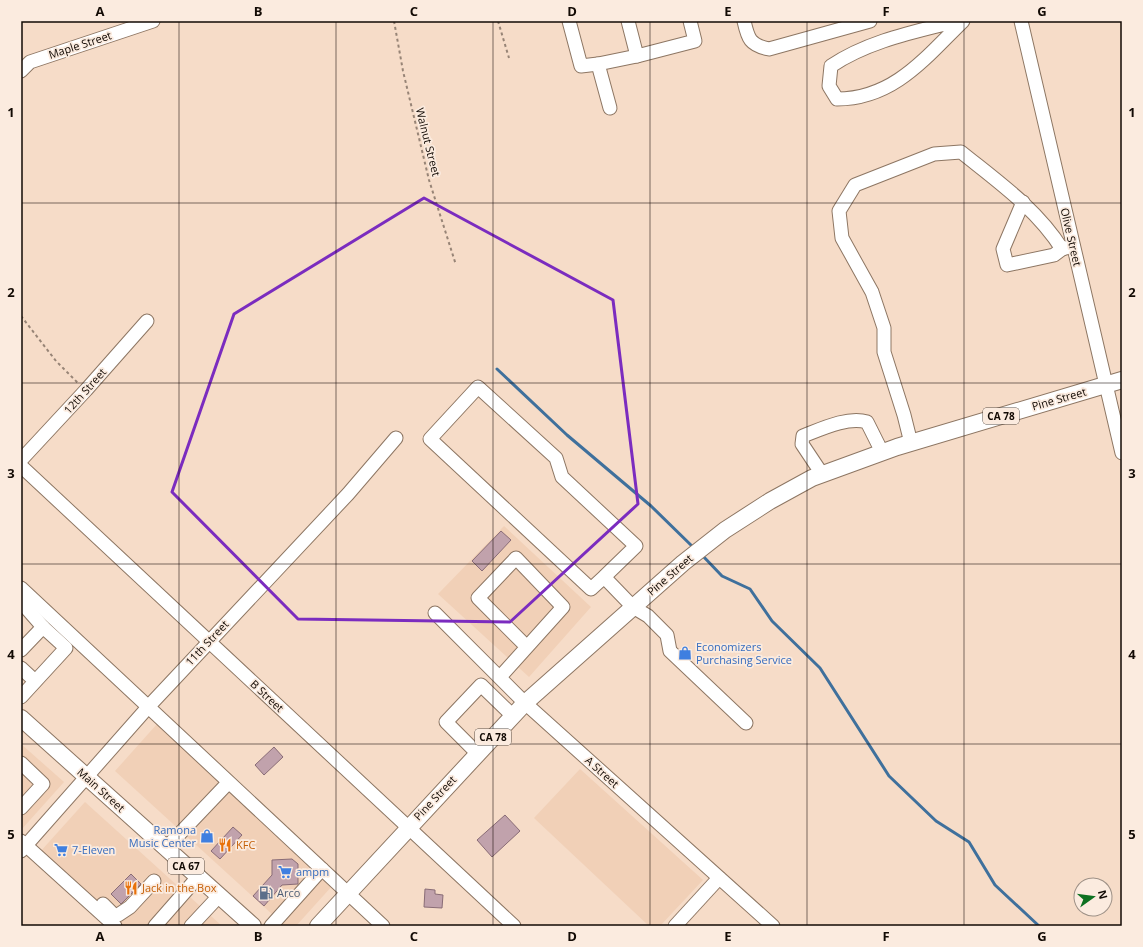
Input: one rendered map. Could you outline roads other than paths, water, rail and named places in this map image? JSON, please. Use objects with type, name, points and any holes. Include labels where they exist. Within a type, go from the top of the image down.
[{"type":"main road","name":"Pine Street","points":[[318,926],[408,826],[525,703],[683,563],[725,530],[770,501],[822,474],[882,452],[1122,380]]},
{"type":"main road","name":"Main Street","points":[[21,718],[86,778],[166,847],[253,926]]},
{"type":"street","name":"Maple Street","points":[[25,67],[154,21]]},
{"type":"street","points":[[569,21],[581,66],[637,56],[695,41],[690,21]]},
{"type":"street","points":[[628,21],[637,56]]},
{"type":"street","points":[[744,21],[747,38],[757,47],[769,49],[870,21]]},
{"type":"street","points":[[957,21],[878,43],[845,56],[830,66],[829,86],[838,99],[855,99],[876,92],[905,78],[963,21]]},
{"type":"street","name":"Olive Street","points":[[1021,21],[1067,248],[1105,385],[1122,453]]},
{"type":"street","points":[[598,64],[610,108]]},
{"type":"street","points":[[911,443],[904,415],[884,352],[884,328],[872,292],[842,238],[839,211],[855,185],[934,154],[961,152],[1023,202],[1067,248],[1054,255],[1007,266],[1003,249],[1023,202]]},
{"type":"street","name":"12th Street","points":[[21,460],[147,321]]},
{"type":"street","points":[[478,387],[556,458],[562,477],[636,546],[604,577],[591,589],[430,439],[478,387]]},
{"type":"street","points":[[822,474],[802,444],[803,436],[834,425],[860,419],[867,422],[882,452]]},
{"type":"street","name":"11th Street","points":[[23,846],[208,642],[348,494],[396,438]]},
{"type":"street","name":"B Street","points":[[21,466],[514,926]]},
{"type":"street","points":[[500,677],[527,647],[563,607],[516,558],[478,598],[527,647]]},
{"type":"street","points":[[604,577],[633,607],[648,616],[658,625],[667,635],[670,651],[746,723]]},
{"type":"street","points":[[21,588],[149,706],[228,783],[383,926]]},
{"type":"street","points":[[21,602],[43,627],[66,648],[21,697]]},
{"type":"street","name":"A Street","points":[[435,613],[525,703],[773,926]]},
{"type":"street","points":[[21,650],[43,627]]},
{"type":"street","points":[[21,668],[35,681]]},
{"type":"street","points":[[477,753],[446,722],[481,685],[513,716]]},
{"type":"street","points":[[21,763],[43,784],[21,808]]},
{"type":"street","points":[[166,847],[228,783]]},
{"type":"street","points":[[23,846],[115,926]]},
{"type":"street","points":[[271,926],[322,869]]},
{"type":"street","points":[[155,926],[198,877]]},
{"type":"street","points":[[675,926],[719,878]]},
{"type":"street","points":[[94,895],[113,914],[118,915],[130,907],[154,882]]},
{"type":"street","points":[[191,926],[219,896]]},
{"type":"waterway","points":[[497,369],[567,435],[651,506],[694,548]]},
{"type":"waterway","points":[[701,554],[722,576],[750,589],[772,621],[820,668],[889,776],[936,821],[969,842],[995,885],[1039,926]]},
{"type":"place","name":"Economizers Purchasing Service","points":[[685,653]]},
{"type":"place","name":"Ramona Music Center","points":[[207,836]]},
{"type":"place","name":"KFC","points":[[225,845]]},
{"type":"place","name":"7-Eleven","points":[[61,850]]},
{"type":"place","name":"ampm","points":[[285,872]]},
{"type":"place","name":"Jack in the Box","points":[[131,888]]},
{"type":"place","name":"Arco","points":[[266,893]]}]
